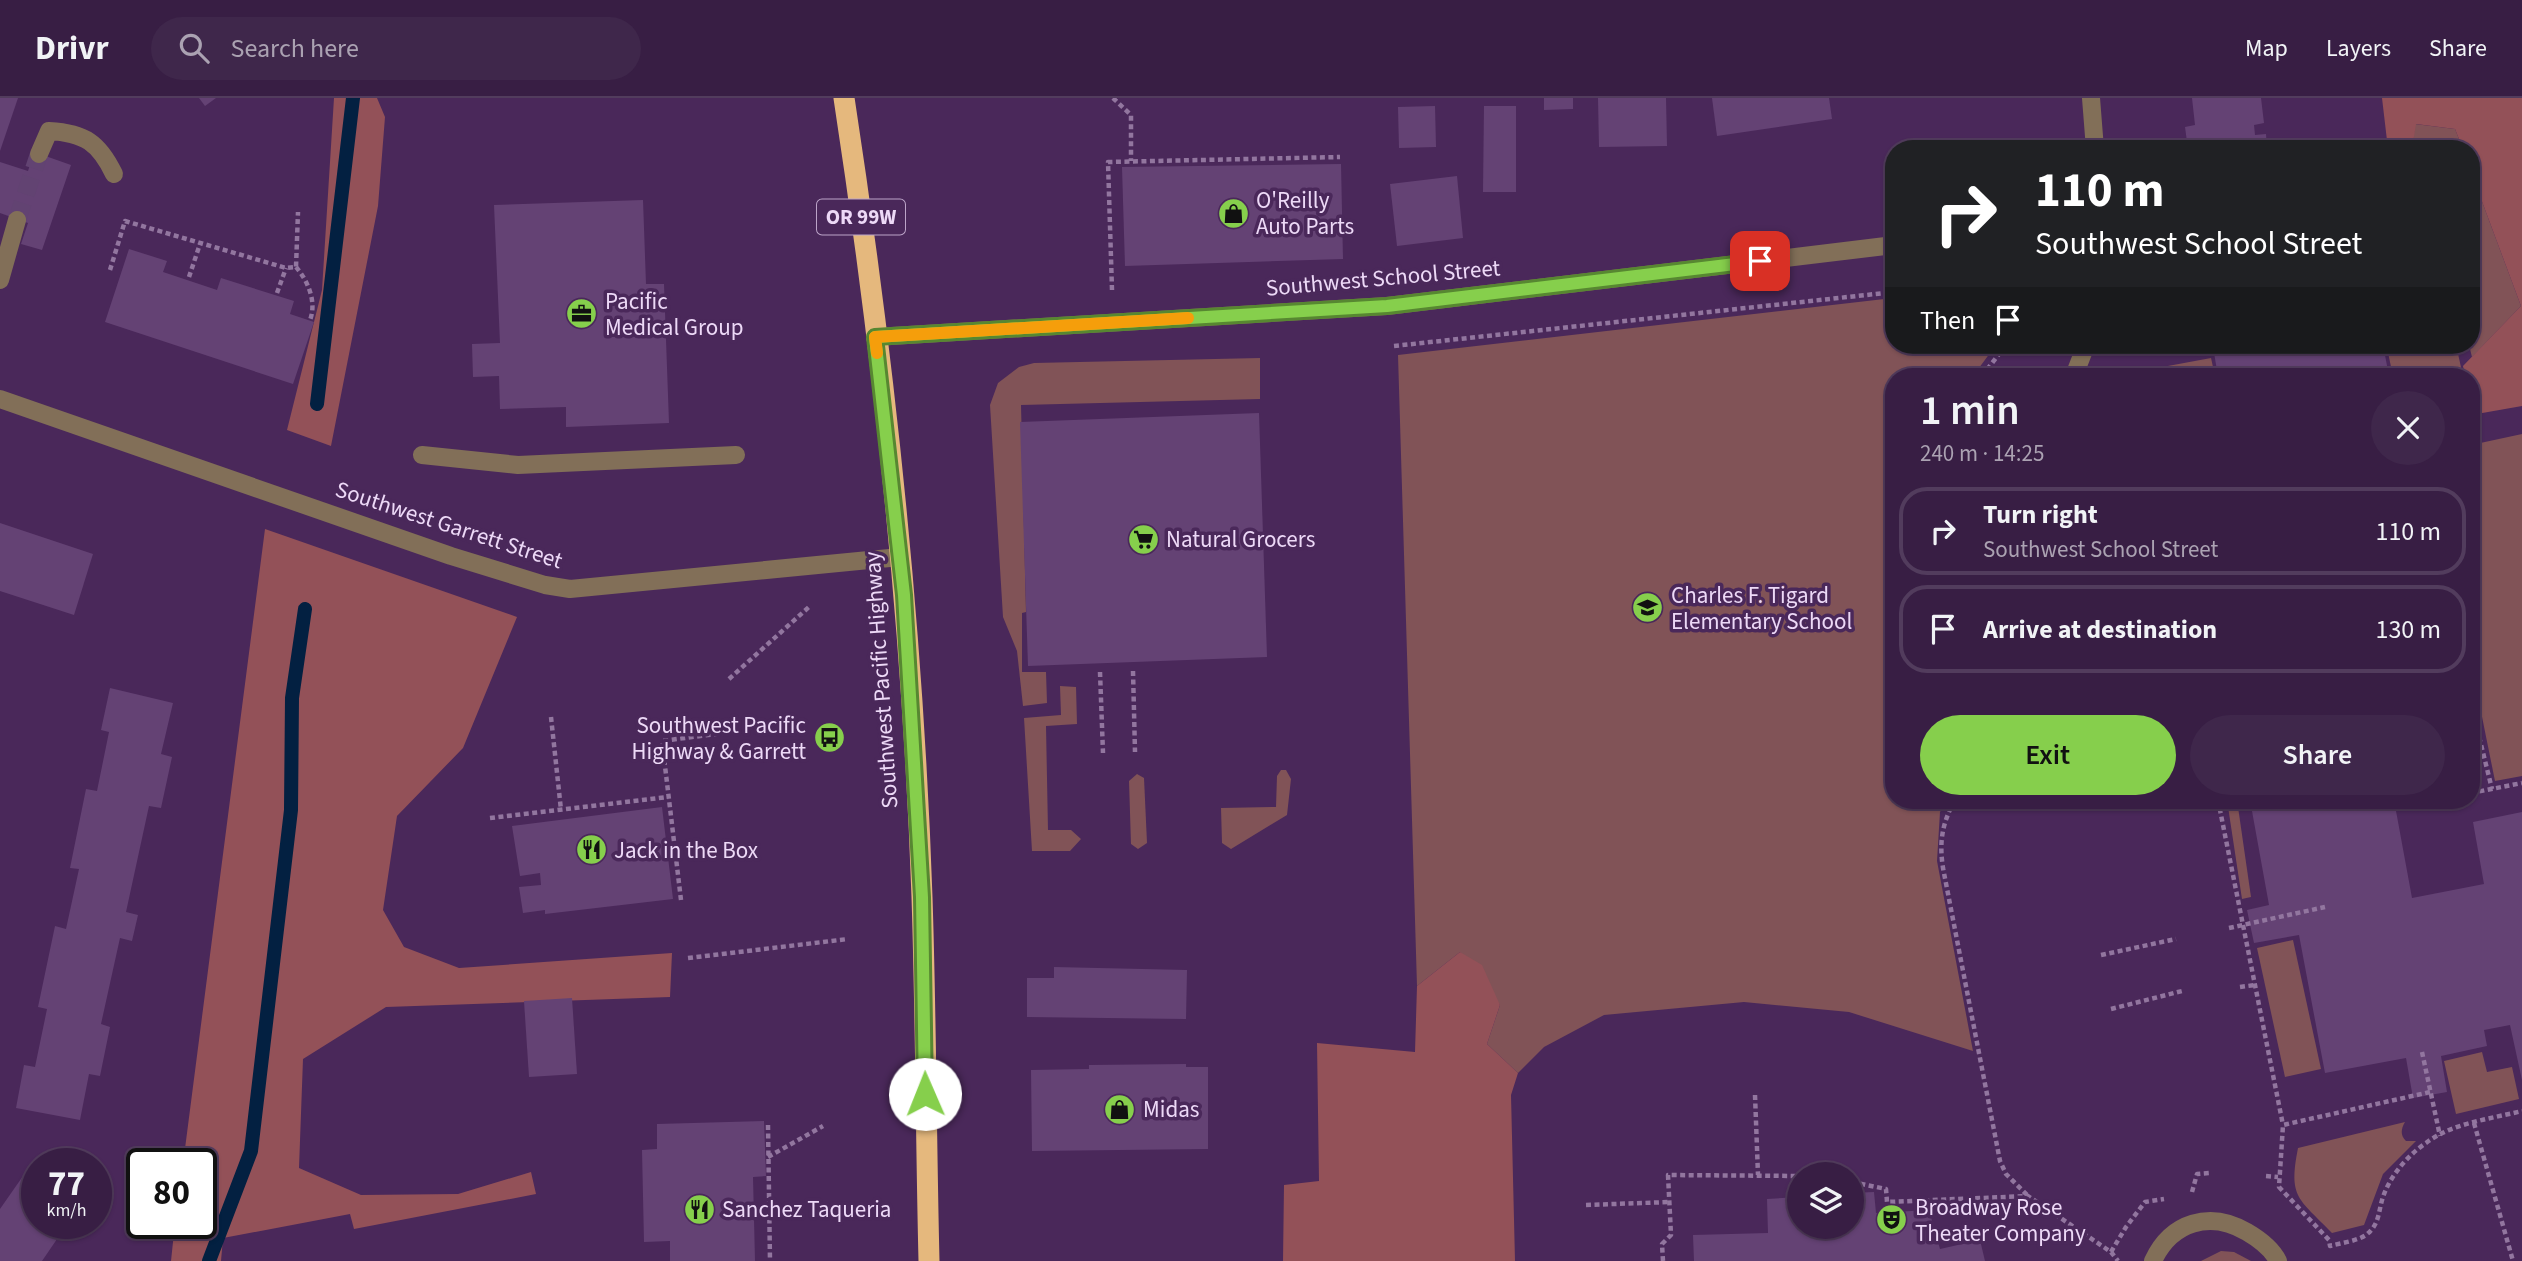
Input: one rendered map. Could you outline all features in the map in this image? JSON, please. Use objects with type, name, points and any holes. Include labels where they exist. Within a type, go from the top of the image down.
[{"type":"highway","name":"Southwest Pacific Highway","points":[[844,98],[900,556],[922,897],[929,1261]]},
{"type":"street","points":[[2091,98],[2094,140]]},
{"type":"street","points":[[39,154],[49,131],[68,132],[90,141],[104,154],[114,174]]},
{"type":"street","points":[[0,280],[17,220]]},
{"type":"street","name":"Southwest School Street","points":[[875,337],[1387,306],[1885,246]]},
{"type":"street","name":"Southwest Garrett Street","points":[[0,399],[441,553],[545,585],[570,589],[900,556]]},
{"type":"street","points":[[422,455],[518,465],[736,455]]},
{"type":"street","points":[[2153,1261],[2159,1248],[2179,1228],[2205,1219],[2232,1223],[2259,1239],[2278,1261]]},
{"type":"path","points":[[1113,98],[1131,115],[1131,161]]},
{"type":"path","points":[[1113,322],[1108,162],[1340,157]]},
{"type":"path","points":[[298,212],[296,267],[307,279],[313,311],[310,320]]},
{"type":"path","points":[[110,270],[125,221],[286,268],[296,267]]},
{"type":"path","points":[[189,277],[200,244]]},
{"type":"path","points":[[277,293],[286,268]]},
{"type":"path","points":[[1394,346],[1885,293]]},
{"type":"path","points":[[1988,368],[1999,354]]},
{"type":"path","points":[[729,680],[810,606]]},
{"type":"path","points":[[1133,671],[1135,752]]},
{"type":"path","points":[[1100,672],[1103,753]]},
{"type":"path","points":[[551,718],[561,810]]},
{"type":"path","points":[[702,729],[703,735]]},
{"type":"path","points":[[681,900],[662,741],[731,732]]},
{"type":"path","points":[[2480,740],[2492,789]]},
{"type":"path","points":[[2480,791],[2522,783]]},
{"type":"path","points":[[490,818],[668,797]]},
{"type":"path","points":[[1950,809],[1943,821],[1940,850],[2000,1161],[2006,1174],[2028,1196],[2111,1252],[2118,1261]]},
{"type":"path","points":[[2220,809],[2283,1125],[2279,1187],[2329,1240],[2330,1246],[2364,1237],[2375,1226],[2382,1198],[2405,1161],[2427,1142],[2474,1123],[2522,1111]]},
{"type":"path","points":[[2229,928],[2325,907]]},
{"type":"path","points":[[688,958],[848,939]]},
{"type":"path","points":[[2101,955],[2176,939]]},
{"type":"path","points":[[2240,987],[2255,985]]},
{"type":"path","points":[[2111,1009],[2182,991]]},
{"type":"path","points":[[2422,1052],[2440,1136]]},
{"type":"path","points":[[2283,1125],[2430,1092]]},
{"type":"path","points":[[1755,1095],[1758,1175]]},
{"type":"path","points":[[2474,1123],[2513,1261]]},
{"type":"path","points":[[768,1125],[770,1261]]},
{"type":"path","points":[[768,1157],[823,1126]]},
{"type":"path","points":[[1663,1261],[1662,1244],[1671,1235],[1668,1175],[1787,1176]]},
{"type":"path","points":[[2266,1176],[2278,1177]]},
{"type":"path","points":[[1864,1184],[1886,1189],[1887,1202],[2028,1196]]},
{"type":"path","points":[[1586,1205],[1670,1202]]},
{"type":"shaded area","points":[[334,98],[377,98],[385,117],[378,206],[331,446],[287,430],[322,290]]},
{"type":"shaded area","points":[[2382,98],[2522,98],[2522,406],[2480,413],[2480,368],[2463,366],[2475,354],[2480,354],[2480,348],[2521,306],[2480,196],[2480,140],[2459,140],[2455,129],[2416,124],[2413,140],[2387,140]]},
{"type":"shaded area","points":[[2415,124],[2455,129],[2459,140],[2413,140]]},
{"type":"shaded area","points":[[2480,196],[2521,306],[2480,349]]},
{"type":"shaded area","points":[[1885,299],[1885,354],[1989,354],[1979,368],[1885,368],[1885,809],[1942,809],[1937,861],[1973,1051],[1849,1012],[1744,1002],[1604,1015],[1544,1047],[1518,1073],[1487,1044],[1500,1005],[1460,952],[1417,986],[1398,355]]},
{"type":"shaded area","points":[[2388,354],[2458,354],[2461,368],[2391,368]]},
{"type":"shaded area","points":[[1260,358],[1260,399],[1021,405],[1026,612],[1022,613],[1022,672],[1046,672],[1047,703],[1023,706],[1017,651],[1003,617],[990,405],[998,383],[1019,367],[1034,363]]},
{"type":"shaded area","points":[[2211,358],[2213,368],[2157,368]]},
{"type":"shaded area","points":[[2522,434],[2522,776],[2495,781],[2480,707],[2480,443]]},
{"type":"shaded area","points":[[265,529],[517,617],[463,748],[397,816],[383,910],[404,947],[459,968],[672,953],[670,997],[386,1007],[303,1059],[299,1168],[361,1195],[458,1194],[531,1172],[536,1194],[354,1229],[350,1214],[223,1238],[221,1261],[171,1261],[173,1239],[217,1239],[217,1148],[185,1148]]},
{"type":"shaded area","points":[[1060,686],[1076,687],[1077,724],[1046,726],[1048,830],[1071,830],[1081,839],[1070,851],[1032,851],[1024,718],[1061,715]]},
{"type":"shaded area","points":[[1281,770],[1286,770],[1291,779],[1287,815],[1231,849],[1222,843],[1221,808],[1276,807],[1277,776]]},
{"type":"shaded area","points":[[1137,774],[1144,778],[1147,843],[1138,849],[1131,844],[1129,781]]},
{"type":"shaded area","points":[[2228,809],[2238,809],[2251,897],[2242,899]]},
{"type":"shaded area","points":[[2293,940],[2321,1069],[2285,1077],[2257,948]]},
{"type":"shaded area","points":[[1460,952],[1482,965],[1500,1005],[1487,1044],[1518,1073],[1511,1095],[1515,1261],[1283,1261],[1284,1185],[1319,1181],[1317,1043],[1415,1052],[1417,986]]},
{"type":"shaded area","points":[[2482,1052],[2487,1072],[2512,1067],[2519,1099],[2456,1114],[2444,1061]]},
{"type":"shaded area","points":[[2405,1122],[2403,1136],[2406,1141],[2416,1141],[2383,1174],[2364,1225],[2332,1233],[2299,1196],[2294,1178],[2298,1148]]},
{"type":"shaded area","points":[[2221,1251],[2234,1252],[2251,1261],[2201,1261]]},
{"type":"building","points":[[0,98],[18,98],[0,151]]},
{"type":"building","points":[[199,98],[216,98],[205,106]]},
{"type":"building","points":[[1544,98],[1573,98],[1573,109],[1544,110]]},
{"type":"building","points":[[1598,98],[1666,98],[1667,146],[1599,147]]},
{"type":"building","points":[[1712,98],[1829,98],[1832,119],[1717,136]]},
{"type":"building","points":[[2192,98],[2261,98],[2264,123],[2254,125],[2255,135],[2266,134],[2266,140],[2187,140],[2185,127],[2195,125]]},
{"type":"building","points":[[1435,106],[1436,147],[1399,148],[1398,107]]},
{"type":"building","points":[[1484,106],[1516,106],[1516,192],[1483,192]]},
{"type":"building","points":[[34,152],[71,165],[42,250],[21,244],[28,223],[0,213],[0,162],[28,171]]},
{"type":"building","name":"O'Reilly Auto Parts","points":[[1341,164],[1343,259],[1125,266],[1122,167]]},
{"type":"building","points":[[1457,176],[1463,238],[1397,246],[1390,184]]},
{"type":"building","name":"Pacific Medical Group","points":[[643,200],[646,284],[664,284],[669,423],[566,427],[566,407],[500,409],[499,376],[473,377],[472,344],[500,343],[494,205]]},
{"type":"building","points":[[129,249],[167,261],[163,272],[217,290],[221,278],[294,301],[290,314],[314,322],[293,384],[105,322]]},
{"type":"building","points":[[2214,354],[2385,354],[2387,368],[2217,368]]},
{"type":"building","name":"Natural Grocers","points":[[1259,413],[1267,657],[1028,666],[1020,422]]},
{"type":"building","points":[[0,523],[93,554],[74,615],[0,591]]},
{"type":"building","points":[[110,688],[173,703],[161,754],[172,757],[161,808],[149,806],[126,912],[138,915],[132,941],[120,938],[101,1024],[110,1027],[100,1076],[89,1074],[80,1120],[16,1108],[24,1065],[35,1067],[47,1009],[38,1007],[55,926],[66,929],[79,869],[70,868],[86,789],[97,791],[109,732],[101,730]]},
{"type":"building","name":"Jack in the Box","points":[[662,807],[673,899],[545,914],[545,910],[523,913],[519,887],[541,885],[540,873],[520,876],[512,826]]},
{"type":"building","points":[[2252,809],[2396,809],[2412,898],[2484,884],[2473,822],[2522,812],[2522,1080],[2510,1025],[2484,1030],[2487,1046],[2441,1056],[2447,1092],[2413,1098],[2406,1058],[2325,1073],[2299,935],[2254,943],[2247,910],[2269,905]]},
{"type":"building","points":[[1054,967],[1187,970],[1186,1019],[1027,1017],[1027,978],[1054,978]]},
{"type":"building","points":[[572,998],[577,1074],[529,1077],[524,1001]]},
{"type":"building","name":"Midas","points":[[1186,1064],[1186,1067],[1208,1067],[1208,1149],[1032,1151],[1031,1070],[1089,1069],[1089,1065]]},
{"type":"building","name":"Sanchez Taqueria","points":[[764,1121],[766,1176],[753,1177],[755,1261],[670,1261],[670,1241],[644,1242],[642,1150],[657,1149],[657,1124]]},
{"type":"building","points":[[21,1179],[21,1239],[57,1239],[42,1261],[0,1261],[0,1209]]},
{"type":"building","name":"Broadway Rose Theater Company","points":[[1864,1192],[1874,1192],[1876,1213],[1929,1210],[1940,1249],[1980,1240],[1985,1261],[1694,1261],[1693,1235],[1768,1233],[1767,1199],[1787,1198],[1787,1239],[1864,1239]]},
{"type":"waterway","points":[[317,404],[353,98]]},
{"type":"waterway","points":[[209,1261],[251,1151],[291,810],[292,698],[305,609]]},
{"type":"tunnel","points":[[17,220],[39,154]]},
{"type":"slow traffic","points":[[877,353],[875,337],[1188,318]]},
{"type":"place","name":"O'Reilly Auto Parts","points":[[1233,213]]},
{"type":"place","name":"Pacific Medical Group","points":[[582,314]]},
{"type":"place","name":"Natural Grocers","points":[[1143,539]]},
{"type":"place","name":"Charles F. Tigard Elementary School","points":[[1648,608]]},
{"type":"place","name":"Southwest Pacific Highway & Garrett","points":[[829,738]]},
{"type":"place","name":"Jack in the Box","points":[[591,850]]},
{"type":"place","name":"Midas","points":[[1120,1109]]},
{"type":"place","name":"Sanchez Taqueria","points":[[699,1209]]},
{"type":"place","name":"Broadway Rose Theater Company","points":[[1892,1220]]},
{"type":"route","points":[[925,1094],[922,897],[904,595],[875,337],[1387,306],[1760,261]]}]
